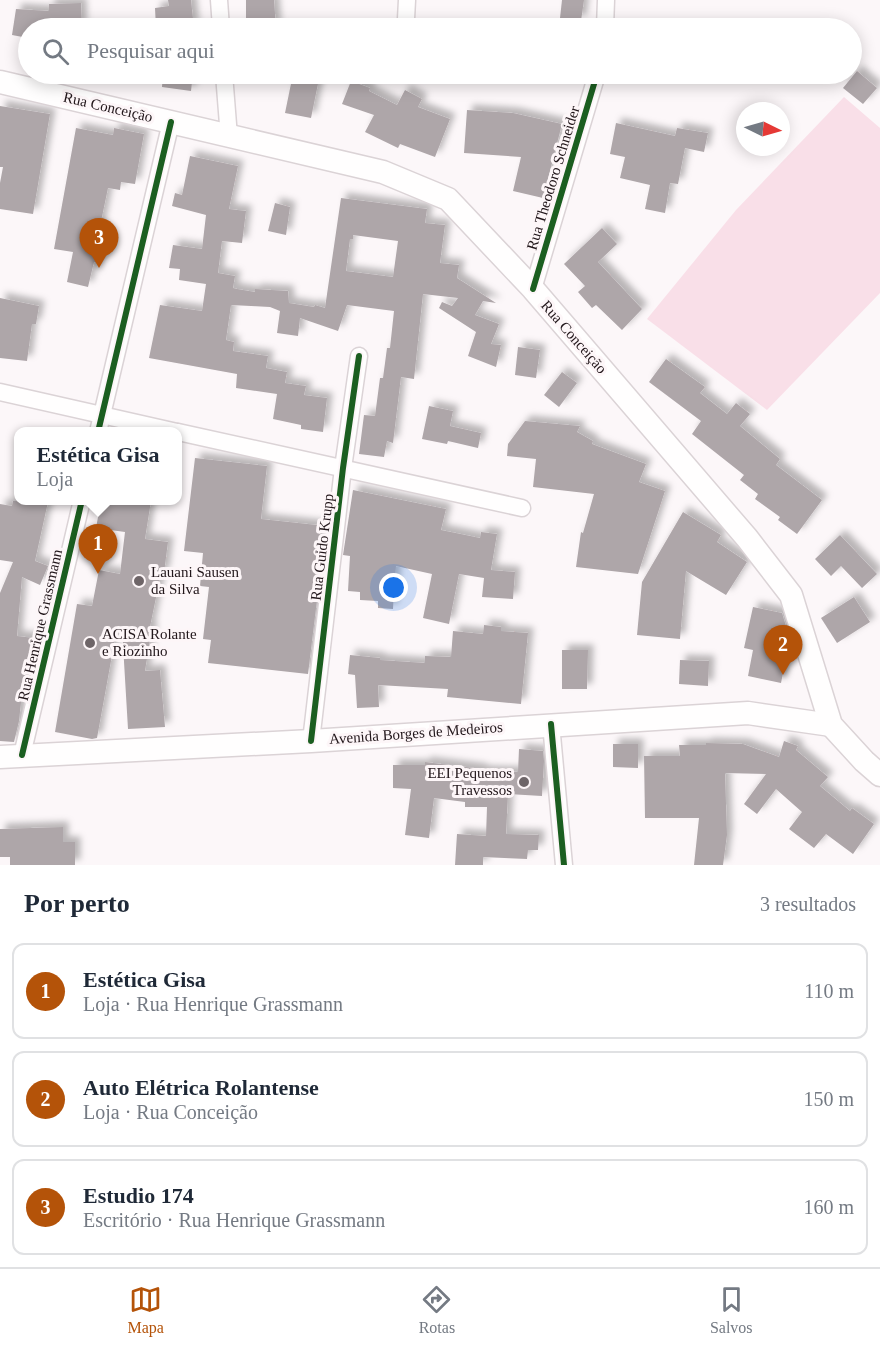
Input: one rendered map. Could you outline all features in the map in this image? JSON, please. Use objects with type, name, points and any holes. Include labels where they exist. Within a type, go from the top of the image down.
[{"type":"main road","name":"Rua Conceição","points":[[0,82],[383,172],[448,199],[532,289],[747,538],[791,595],[831,725],[880,775]]},
{"type":"main road","name":"Avenida Borges de Medeiros","points":[[11,756],[311,741],[748,712],[831,725]]},
{"type":"street","points":[[219,0],[220,18]]},
{"type":"street","points":[[406,18],[407,0]]},
{"type":"street","points":[[605,18],[606,0]]},
{"type":"street","points":[[226,84],[230,137]]},
{"type":"street","name":"Rua Theodoro Schneider","points":[[532,289],[594,84]]},
{"type":"street","points":[[99,427],[171,122]]},
{"type":"street","name":"Rua Guido Krupp","points":[[311,741],[343,468],[359,356]]},
{"type":"street","points":[[0,392],[155,427]]},
{"type":"street","points":[[182,433],[522,508]]},
{"type":"street","name":"Rua Henrique Grassmann","points":[[11,756],[81,505]]},
{"type":"street","points":[[551,724],[564,865]]},
{"type":"shaded area","points":[[844,97],[880,128],[880,293],[767,410],[647,319],[736,210]]},
{"type":"building","points":[[168,0],[191,0],[193,18],[156,18],[155,8],[169,6]]},
{"type":"building","points":[[246,0],[274,0],[275,18],[246,18]]},
{"type":"building","points":[[562,0],[584,0],[581,18],[560,18]]},
{"type":"building","points":[[81,3],[82,18],[18,18],[18,36],[12,35],[16,9],[49,11],[49,4]]},
{"type":"building","points":[[862,75],[877,88],[863,104],[843,88],[846,84],[862,84]]},
{"type":"building","points":[[162,84],[192,84],[191,91],[162,87]]},
{"type":"building","points":[[291,84],[318,84],[311,118],[285,113]]},
{"type":"building","points":[[350,84],[359,84],[370,88],[369,91],[397,105],[405,90],[422,99],[418,107],[450,119],[435,157],[400,144],[398,148],[365,132],[374,115],[342,104]]},
{"type":"building","points":[[0,106],[50,114],[33,214],[0,209],[0,183],[3,167],[0,167]]},
{"type":"building","points":[[467,110],[513,113],[562,124],[543,198],[513,191],[521,157],[464,153]]},
{"type":"building","points":[[616,123],[675,136],[677,128],[708,133],[704,152],[685,148],[678,184],[670,183],[665,213],[645,209],[650,185],[620,178],[625,157],[610,154]]},
{"type":"building","points":[[76,128],[113,135],[114,128],[144,134],[135,184],[121,182],[120,190],[108,188],[98,236],[101,236],[98,263],[94,262],[88,287],[67,282],[73,252],[54,249]]},
{"type":"building","points":[[190,156],[238,166],[229,209],[246,211],[242,243],[222,241],[218,273],[235,276],[233,288],[255,292],[255,289],[288,291],[289,303],[325,308],[341,198],[427,209],[425,223],[445,225],[440,263],[459,265],[457,278],[496,303],[483,301],[475,315],[499,324],[491,344],[501,345],[496,367],[468,356],[476,332],[439,308],[442,302],[452,306],[458,298],[423,294],[414,379],[401,377],[393,443],[387,441],[384,457],[359,454],[364,415],[375,416],[380,378],[383,378],[387,348],[390,348],[394,311],[347,305],[338,331],[300,318],[298,336],[277,333],[280,311],[270,307],[231,305],[226,340],[234,342],[233,351],[268,356],[266,368],[287,372],[285,383],[306,386],[304,395],[327,398],[323,432],[301,429],[301,425],[273,419],[277,394],[236,388],[237,374],[149,358],[160,305],[202,311],[206,284],[179,280],[180,269],[169,268],[173,245],[202,249],[206,215],[172,206],[175,193],[182,195]],"holes":[[[353,235],[398,241],[393,277],[346,271],[350,239],[353,239]]]},
{"type":"building","points":[[275,203],[290,207],[286,235],[268,231]]},
{"type":"building","points":[[602,228],[617,244],[598,262],[642,309],[622,330],[596,305],[592,308],[578,292],[585,286],[564,264]]},
{"type":"building","points":[[0,298],[39,306],[36,324],[32,324],[27,361],[0,358]]},
{"type":"building","points":[[518,347],[540,350],[536,378],[515,375]]},
{"type":"building","points":[[666,359],[705,387],[700,393],[727,414],[736,403],[750,414],[740,426],[780,459],[776,465],[822,500],[797,534],[778,520],[780,517],[755,499],[758,494],[740,480],[744,475],[692,434],[701,421],[649,382]]},
{"type":"building","points":[[562,372],[577,383],[559,407],[544,395]]},
{"type":"building","points":[[429,406],[453,411],[450,426],[481,433],[478,448],[448,441],[447,444],[422,439]]},
{"type":"building","points":[[525,421],[580,426],[577,432],[593,441],[592,444],[646,464],[639,482],[665,491],[638,574],[576,567],[581,532],[583,533],[594,494],[533,487],[536,459],[507,456],[508,444]]},
{"type":"building","points":[[195,458],[267,466],[261,519],[326,526],[308,674],[208,663],[211,640],[203,639],[209,587],[200,586],[203,553],[184,551]]},
{"type":"building","points":[[353,490],[446,509],[441,530],[480,538],[481,532],[497,534],[491,570],[515,572],[513,599],[482,597],[484,578],[459,574],[449,624],[423,618],[432,574],[396,566],[393,609],[378,608],[378,601],[360,600],[360,592],[348,591],[350,556],[343,555]]},
{"type":"building","points":[[13,501],[14,505],[47,505],[35,561],[48,566],[40,585],[22,577],[17,636],[34,638],[34,660],[26,693],[22,693],[14,742],[0,741],[0,593],[13,562],[0,560],[0,504],[12,506]]},
{"type":"building","points":[[100,505],[150,505],[145,539],[168,542],[164,573],[161,573],[150,627],[152,627],[145,671],[160,670],[165,727],[128,729],[122,628],[117,628],[97,738],[92,739],[55,732],[77,604],[92,606],[99,570],[120,574],[125,532],[96,528]]},
{"type":"building","points":[[683,512],[721,535],[717,542],[747,562],[726,595],[686,571],[680,639],[637,635],[642,582]]},
{"type":"building","points":[[840,535],[877,574],[862,588],[841,566],[831,576],[815,559]]},
{"type":"building","points":[[854,597],[870,622],[837,643],[821,618]]},
{"type":"building","points":[[753,607],[782,613],[790,639],[781,683],[748,676],[753,650],[744,648]]},
{"type":"building","points":[[484,625],[501,627],[501,631],[528,633],[521,704],[447,697],[448,689],[378,685],[379,707],[357,708],[355,675],[348,674],[350,655],[425,663],[425,656],[451,657],[453,631],[483,634]]},
{"type":"building","points":[[562,650],[588,650],[587,689],[562,689]]},
{"type":"building","points":[[680,660],[709,661],[708,686],[679,684]]},
{"type":"building","points":[[784,741],[798,746],[796,750],[828,777],[820,786],[850,811],[852,808],[874,824],[853,854],[826,834],[814,848],[789,829],[802,812],[776,789],[757,814],[744,804],[766,774],[725,773],[727,835],[723,865],[694,865],[699,818],[645,818],[644,756],[680,756],[679,745],[706,745],[706,743],[743,744],[779,757]]},
{"type":"building","points":[[613,744],[638,744],[638,768],[613,767]]},
{"type":"building","points":[[519,749],[543,751],[544,761],[542,796],[508,794],[506,834],[539,835],[538,850],[528,850],[527,859],[483,857],[483,865],[455,865],[457,834],[486,836],[487,807],[465,807],[465,802],[434,798],[429,838],[405,835],[411,789],[393,788],[393,765],[425,765],[425,762],[482,769],[482,771],[518,772]]},
{"type":"building","points":[[63,827],[63,842],[75,842],[75,865],[10,865],[10,857],[0,857],[0,829]]},
{"type":"cycle path","points":[[533,289],[594,84]]},
{"type":"cycle path","points":[[99,427],[171,122]]},
{"type":"cycle path","points":[[311,741],[343,468],[359,356]]},
{"type":"cycle path","points":[[22,755],[81,505]]},
{"type":"cycle path","points":[[551,724],[564,865]]},
{"type":"place","name":"Estudio 174","points":[[99,268]]},
{"type":"place","name":"Estética Gisa","points":[[98,574]]},
{"type":"place","name":"Lauani Sausen da Silva","points":[[139,581]]},
{"type":"place","name":"ACISA Rolante e Riozinho","points":[[90,643]]},
{"type":"place","name":"Auto Elétrica Rolantense","points":[[783,675]]},
{"type":"place","name":"EEI Pequenos Travessos","points":[[524,782]]}]
